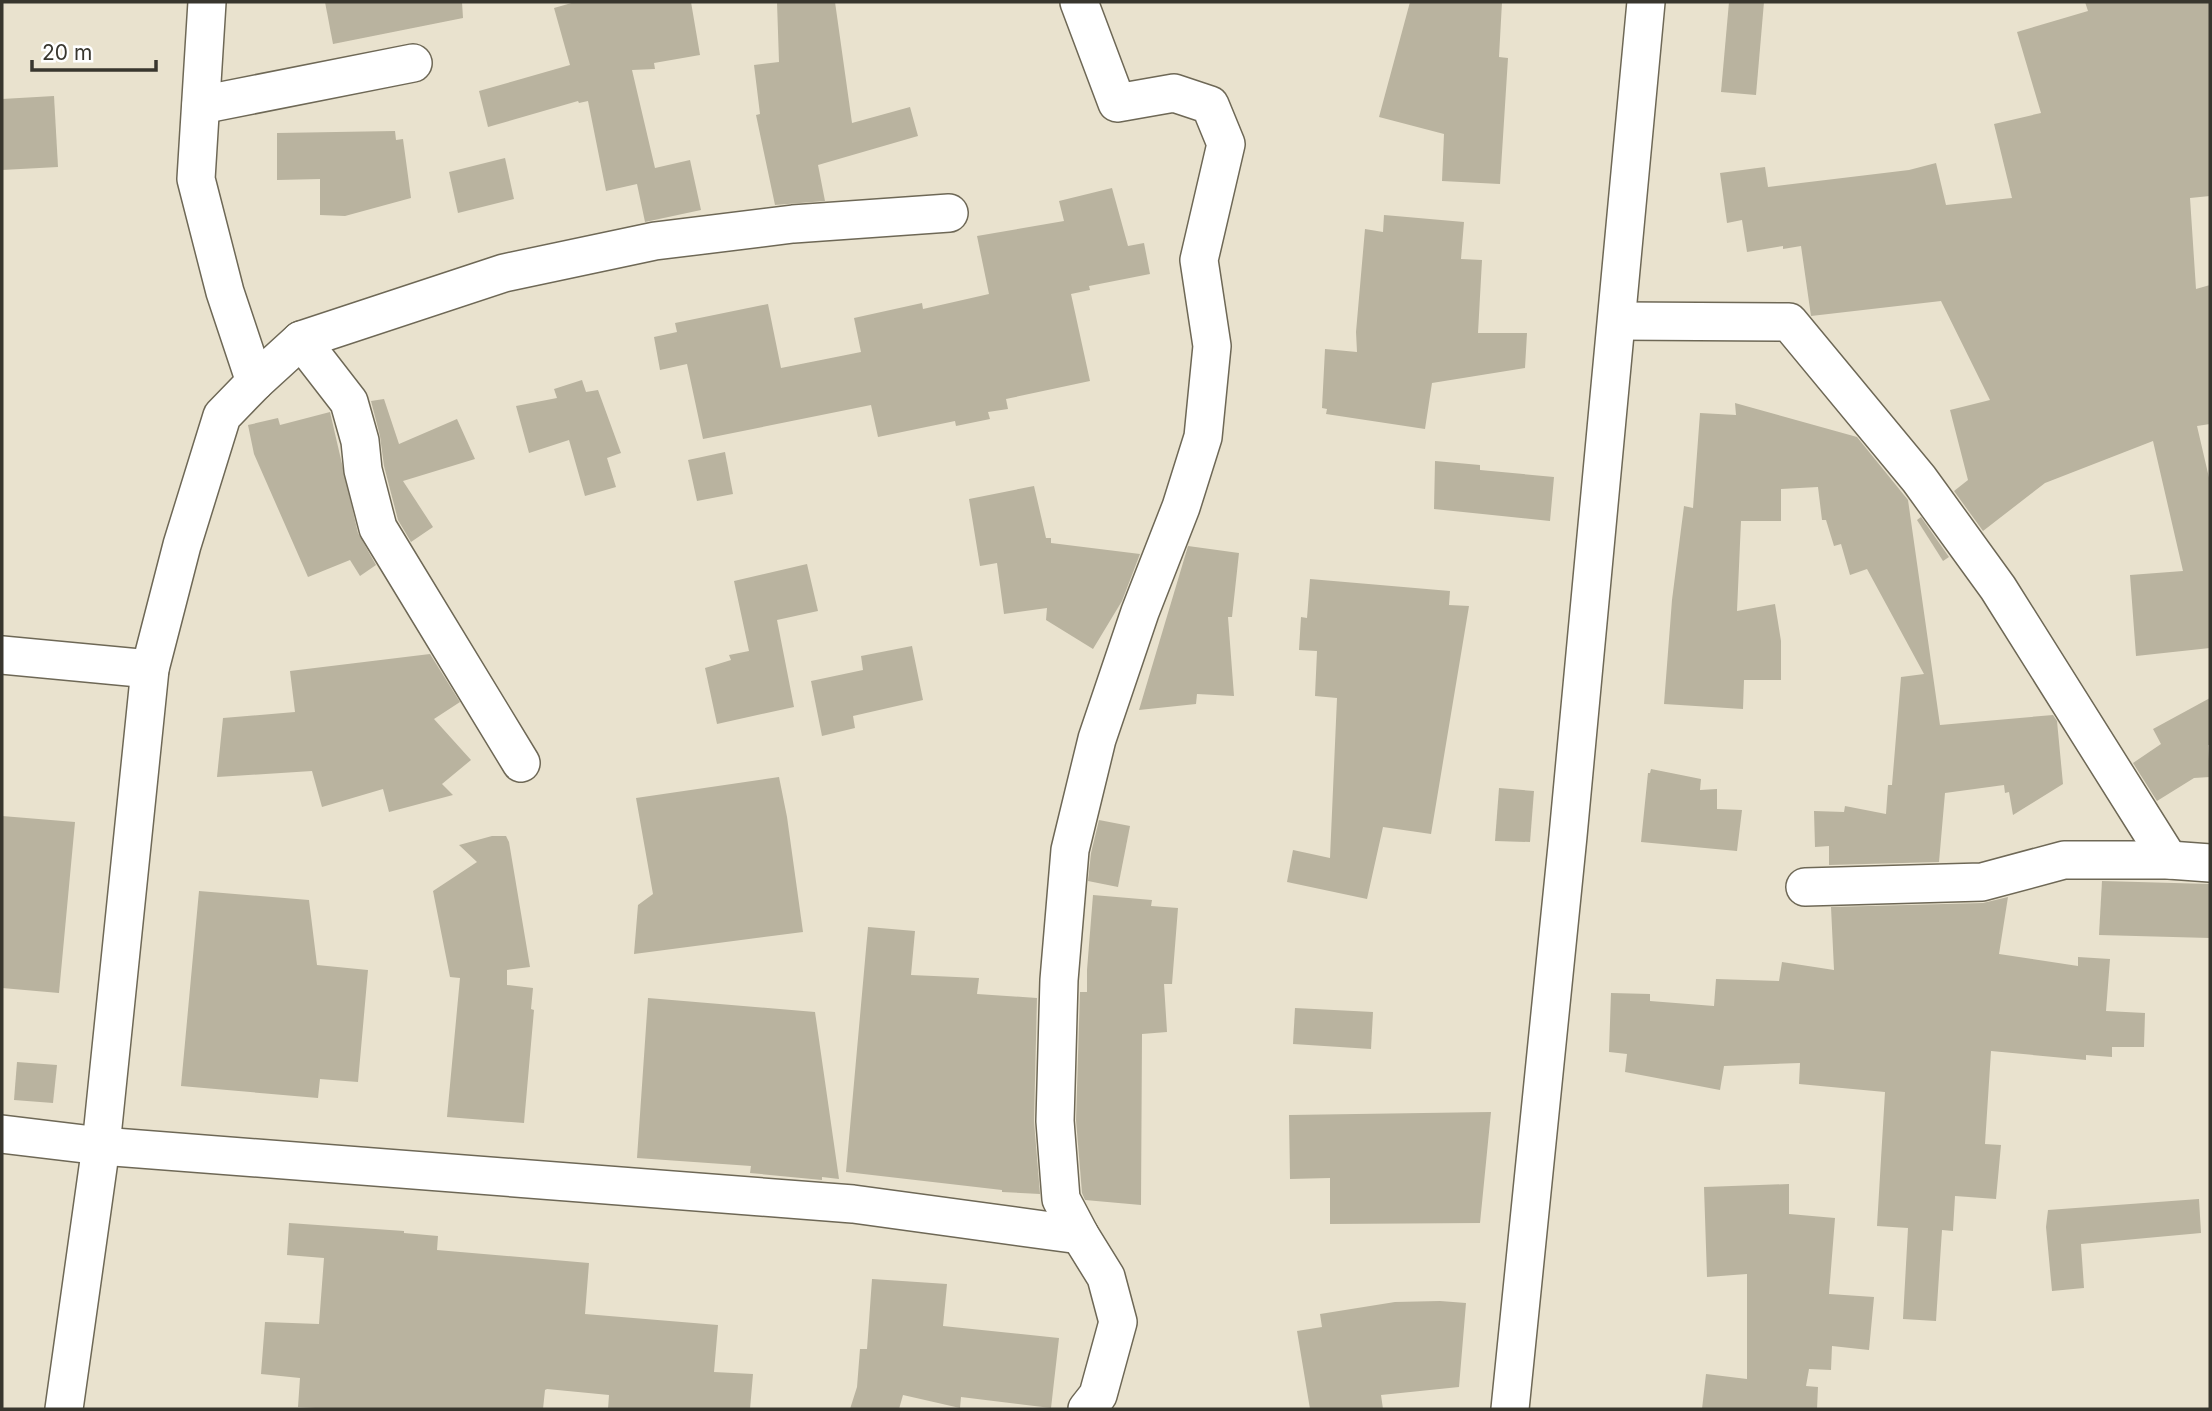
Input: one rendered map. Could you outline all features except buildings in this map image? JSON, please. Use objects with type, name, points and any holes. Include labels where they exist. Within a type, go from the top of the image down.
[{"type":"street","points":[[207,2],[196,179],[225,292],[255,382]]},
{"type":"street","points":[[1079,2],[1117,103],[1174,93],[1210,105],[1226,144],[1199,260],[1212,346],[1203,437],[1181,507],[1140,612],[1097,739],[1070,849],[1059,980],[1055,1121],[1061,1199],[1107,1277],[1118,1322],[1098,1395],[1087,1409]]},
{"type":"street","points":[[1510,1409],[1646,2]]},
{"type":"street","points":[[201,105],[413,63]]},
{"type":"street","points":[[64,1409],[101,1146],[150,669],[182,545],[222,416],[301,340],[504,273],[655,241],[793,223],[949,214]]},
{"type":"street","points":[[1617,321],[1789,321],[1919,479],[1998,588],[2169,859]]},
{"type":"street","points":[[301,340],[349,402],[360,441],[363,470],[379,528],[521,764]]},
{"type":"street","points":[[2,655],[150,669]]},
{"type":"street","points":[[1805,887],[1982,883],[2064,860],[2169,859],[2210,863]]},
{"type":"street","points":[[2,1134],[101,1146],[853,1204],[1080,1235]]}]
